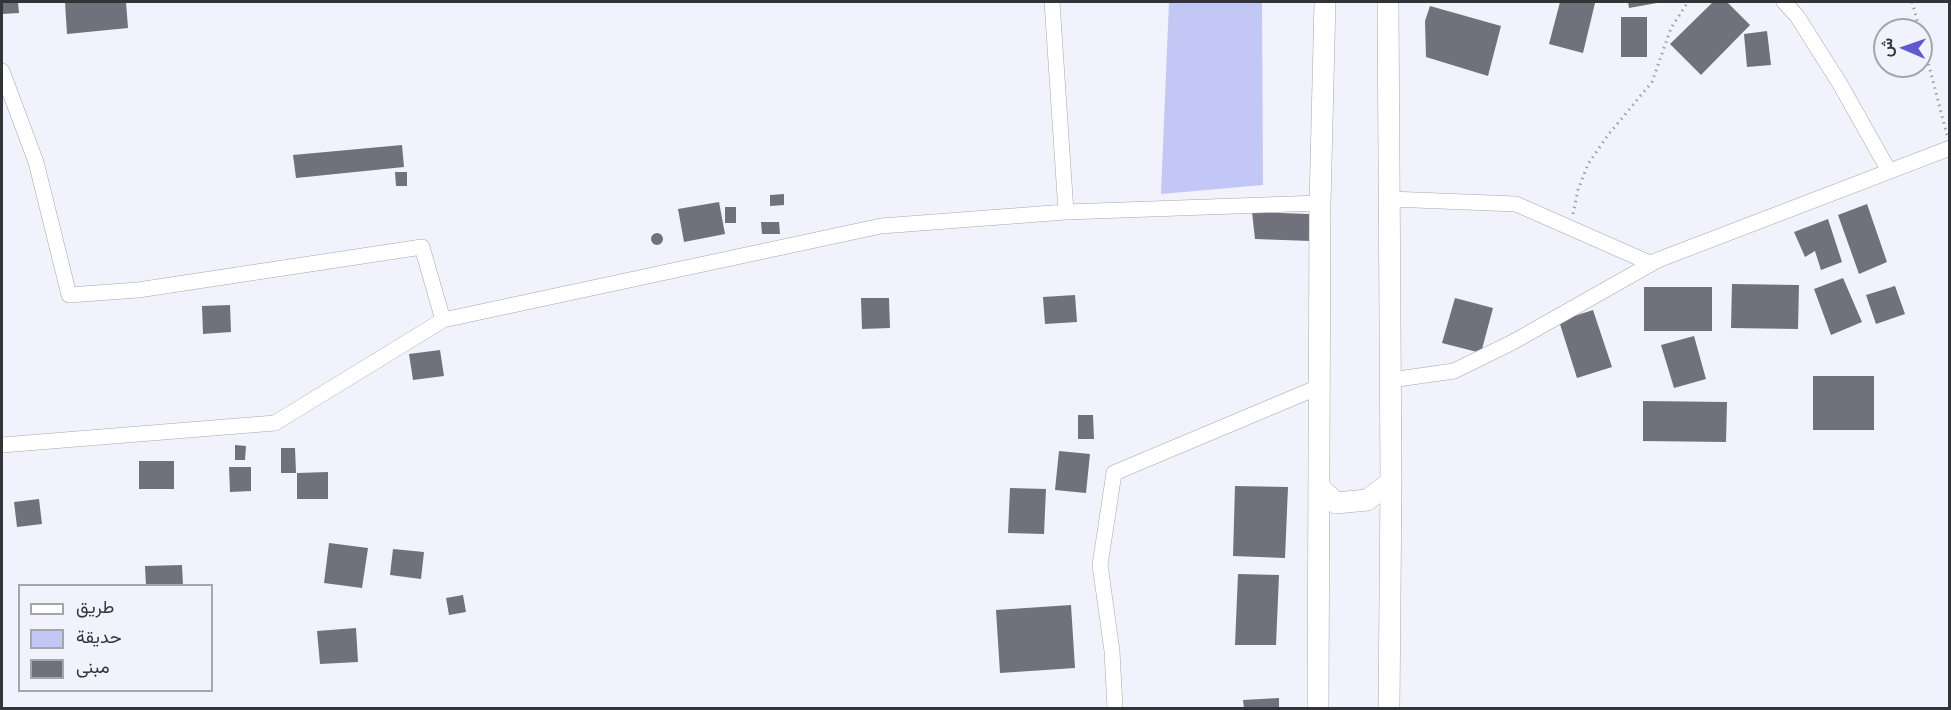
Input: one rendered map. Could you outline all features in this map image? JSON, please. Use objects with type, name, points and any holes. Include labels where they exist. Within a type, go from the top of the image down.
[{"type":"main road","points":[[1318,708],[1320,203],[1325,2]]},
{"type":"main road","points":[[1388,2],[1391,380],[1389,708]]},
{"type":"main road","points":[[1320,488],[1336,503],[1367,500],[1391,482]]},
{"type":"street","points":[[1052,2],[1066,212]]},
{"type":"street","points":[[1784,2],[1797,16],[1840,84],[1889,171]]},
{"type":"street","points":[[2,70],[36,162],[69,295],[138,290],[422,246],[442,320]]},
{"type":"street","points":[[1390,199],[1516,204],[1650,263],[1950,146]]},
{"type":"street","points":[[2,445],[275,423],[442,320],[882,226],[1066,212],[1320,203]]},
{"type":"street","points":[[1391,380],[1454,371],[1513,342],[1660,259]]},
{"type":"street","points":[[1115,708],[1112,651],[1101,565],[1114,472],[1321,386]]},
{"type":"path","points":[[1570,228],[1578,190],[1588,164],[1608,135],[1652,82],[1671,28],[1688,2]]},
{"type":"path","points":[[1912,2],[1917,18]]},
{"type":"path","points":[[1932,78],[1950,146]]},
{"type":"green space","points":[[1169,2],[1262,2],[1263,185],[1161,194]]},
{"type":"building","points":[[2,2],[18,2],[19,13],[2,14]]},
{"type":"building","points":[[65,2],[126,2],[128,28],[67,34]]},
{"type":"building","points":[[1560,2],[1595,3],[1583,53],[1549,44]]},
{"type":"building","points":[[1628,2],[1657,2],[1657,3],[1629,8]]},
{"type":"building","points":[[1713,2],[1727,2],[1750,25],[1701,75],[1670,44]]},
{"type":"building","points":[[1430,6],[1501,26],[1488,76],[1426,57],[1425,21]]},
{"type":"building","points":[[1621,17],[1647,17],[1647,57],[1621,57]]},
{"type":"building","points":[[1767,31],[1771,65],[1747,67],[1744,34]]},
{"type":"building","points":[[402,145],[404,167],[296,178],[293,155]]},
{"type":"building","points":[[395,172],[407,172],[407,186],[396,186]]},
{"type":"building","points":[[784,194],[784,205],[770,206],[770,195]]},
{"type":"building","points":[[719,202],[725,234],[684,242],[678,209]]},
{"type":"building","points":[[1867,204],[1887,262],[1859,274],[1838,215]]},
{"type":"building","points":[[725,207],[736,207],[736,223],[725,223]]},
{"type":"building","points":[[1252,212],[1309,214],[1311,241],[1255,239]]},
{"type":"building","points":[[1828,219],[1842,262],[1821,270],[1815,251],[1805,257],[1794,232]]},
{"type":"building","points":[[761,222],[779,222],[780,234],[762,234]]},
{"type":"building","points":[[659,233],[663,239],[659,245],[655,245],[651,237]]},
{"type":"building","points":[[1843,278],[1862,322],[1831,335],[1814,289]]},
{"type":"building","points":[[1732,284],[1799,285],[1798,329],[1731,328]]},
{"type":"building","points":[[1895,286],[1905,314],[1876,324],[1866,295]]},
{"type":"building","points":[[1644,287],[1712,287],[1712,331],[1644,331]]},
{"type":"building","points":[[1075,295],[1077,322],[1045,324],[1043,297]]},
{"type":"building","points":[[861,298],[889,298],[890,328],[862,329]]},
{"type":"building","points":[[1455,298],[1493,308],[1481,353],[1442,343]]},
{"type":"building","points":[[230,305],[231,332],[203,334],[202,306]]},
{"type":"building","points":[[1593,310],[1612,367],[1577,378],[1559,321]]},
{"type":"building","points":[[1694,336],[1706,379],[1674,388],[1661,345]]},
{"type":"building","points":[[440,350],[444,376],[413,380],[409,354]]},
{"type":"building","points":[[1813,376],[1874,376],[1874,430],[1813,430]]},
{"type":"building","points":[[1643,401],[1727,402],[1726,442],[1643,441]]},
{"type":"building","points":[[1078,415],[1093,415],[1094,439],[1078,439]]},
{"type":"building","points":[[235,445],[246,446],[245,460],[235,460]]},
{"type":"building","points":[[281,448],[295,448],[296,473],[281,473]]},
{"type":"building","points":[[1059,451],[1090,454],[1086,493],[1055,490]]},
{"type":"building","points":[[139,461],[174,461],[174,489],[139,489]]},
{"type":"building","points":[[229,467],[251,467],[251,491],[230,492]]},
{"type":"building","points":[[328,472],[328,499],[297,499],[297,473]]},
{"type":"building","points":[[1235,486],[1288,487],[1285,558],[1233,556]]},
{"type":"building","points":[[1010,488],[1046,489],[1044,534],[1008,533]]},
{"type":"building","points":[[39,499],[42,524],[17,527],[14,502]]},
{"type":"building","points":[[329,543],[368,548],[362,588],[324,583]]},
{"type":"building","points":[[393,549],[424,552],[421,579],[390,575]]},
{"type":"building","points":[[182,565],[183,584],[146,584],[145,566]]},
{"type":"building","points":[[1238,574],[1279,575],[1276,645],[1235,645]]},
{"type":"building","points":[[463,595],[466,612],[449,615],[446,598]]},
{"type":"building","points":[[1071,605],[1075,668],[1000,673],[996,610]]},
{"type":"building","points":[[356,628],[358,662],[320,664],[317,631]]},
{"type":"building","points":[[1279,698],[1279,708],[1244,708],[1243,700]]}]
